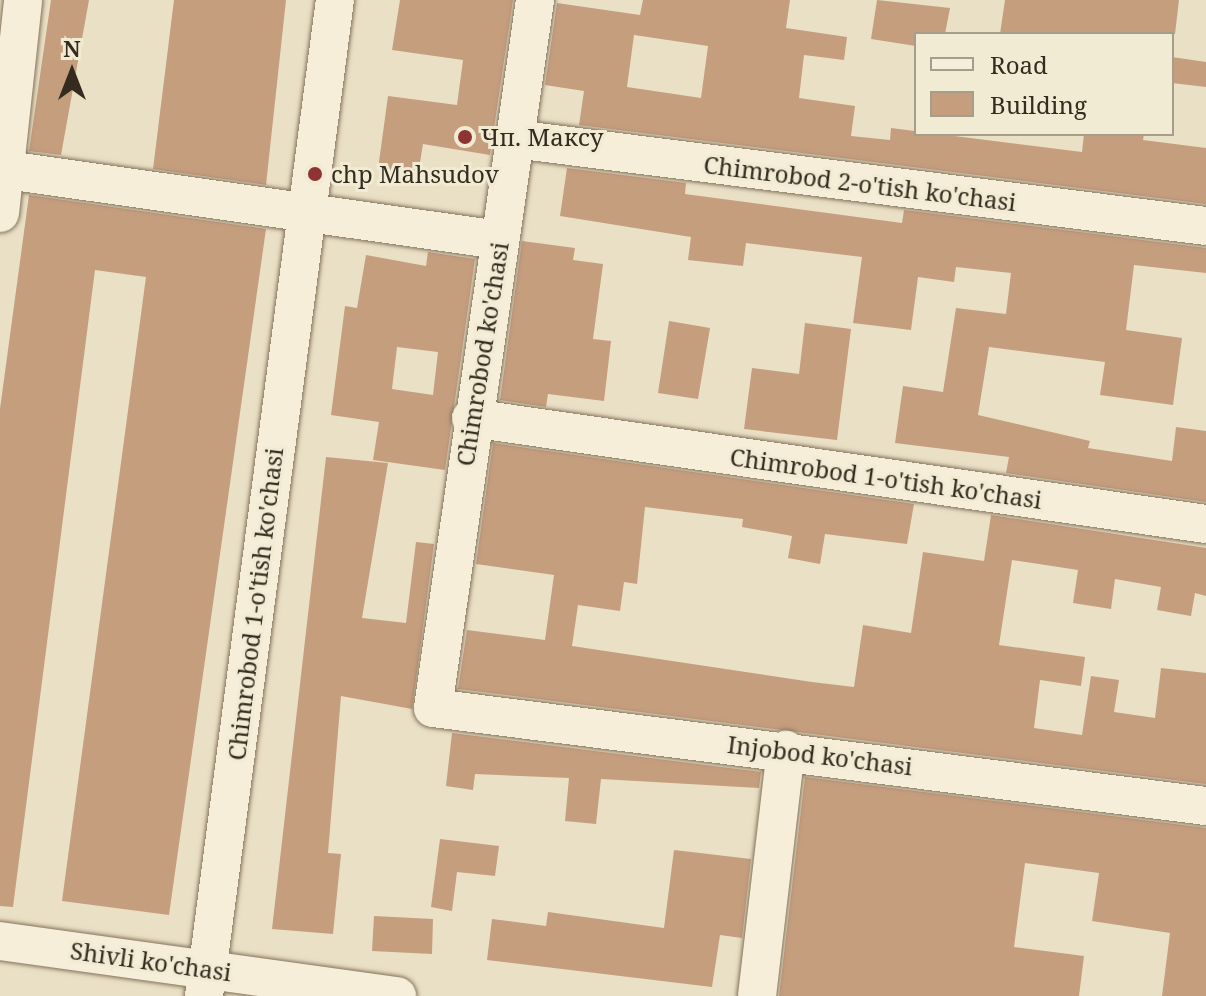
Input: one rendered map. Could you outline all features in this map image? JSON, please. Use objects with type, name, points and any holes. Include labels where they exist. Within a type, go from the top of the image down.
[{"type":"street","points":[[0,213],[7,170],[9,49],[23,0]]},
{"type":"street","name":"Chimrobod 1-o'tish ko'chasi","points":[[206,982],[335,0]]},
{"type":"street","name":"Chimrobod ko'chasi","points":[[433,708],[471,418],[535,0]]},
{"type":"street","name":"Chimrobod 2-o'tish ko'chasi","points":[[514,139],[1206,226]]},
{"type":"street","points":[[7,170],[499,240]]},
{"type":"street","name":"Chimrobod 1-o'tish ko'chasi","points":[[471,418],[1206,524]]},
{"type":"street","name":"Injobod ko'chasi","points":[[433,708],[786,750],[1206,806]]},
{"type":"street","points":[[757,996],[786,750]]},
{"type":"street","name":"Shivli ko'chasi","points":[[0,941],[206,982],[397,996]]},
{"type":"building","points":[[51,0],[89,0],[61,155],[29,151]]},
{"type":"building","points":[[174,0],[286,0],[266,185],[153,169]]},
{"type":"building","points":[[400,0],[513,0],[490,155],[423,144],[418,175],[378,169],[388,96],[457,105],[463,60],[392,50]]},
{"type":"building","points":[[643,0],[790,0],[786,28],[847,37],[844,60],[804,55],[799,98],[855,106],[851,136],[890,140],[891,128],[914,131],[914,136],[955,136],[1082,152],[1084,136],[1144,136],[1143,140],[1206,148],[1206,204],[579,125],[584,91],[545,85],[557,3],[640,15]],"holes":[[[634,35],[708,46],[701,98],[627,87]]]},
{"type":"building","points":[[877,0],[950,8],[945,32],[914,32],[914,46],[871,39]]},
{"type":"building","points":[[1005,0],[1179,0],[1175,34],[1000,32]]},
{"type":"building","points":[[1174,57],[1206,62],[1206,87],[1174,83]]},
{"type":"building","points":[[567,168],[686,183],[685,194],[902,223],[904,210],[1206,248],[1206,273],[1134,265],[1126,330],[1182,338],[1173,405],[1100,395],[1105,362],[989,347],[978,415],[1090,441],[1088,448],[1172,461],[1176,427],[1206,431],[1206,502],[1006,473],[1009,457],[895,443],[903,386],[943,392],[956,308],[1006,314],[1011,273],[956,267],[954,282],[918,277],[911,330],[853,323],[862,257],[746,243],[743,266],[688,260],[691,237],[560,216]]},
{"type":"building","points":[[29,195],[266,229],[169,915],[62,901],[146,277],[95,270],[13,907],[0,906],[0,409]]},
{"type":"building","points":[[522,241],[575,248],[573,260],[603,264],[593,339],[611,341],[604,401],[548,394],[546,407],[500,400]]},
{"type":"building","points":[[428,252],[475,259],[445,470],[373,460],[379,422],[331,415],[345,306],[357,308],[366,255],[426,266]],"holes":[[[397,347],[438,352],[433,395],[392,389]]]},
{"type":"building","points":[[669,321],[710,328],[698,399],[658,393]]},
{"type":"building","points":[[805,323],[851,329],[837,440],[744,429],[752,368],[799,374]]},
{"type":"building","points":[[493,443],[914,504],[907,544],[825,534],[820,564],[788,558],[792,536],[742,527],[743,519],[645,507],[637,584],[624,582],[620,611],[578,605],[572,646],[812,682],[854,687],[863,625],[911,633],[923,552],[984,561],[991,515],[1206,548],[1206,596],[1195,593],[1191,616],[1157,610],[1161,587],[1115,579],[1111,609],[1073,603],[1078,570],[1012,560],[999,645],[1085,657],[1081,686],[1040,680],[1034,728],[1082,735],[1091,676],[1119,680],[1114,712],[1155,718],[1161,668],[1206,673],[1206,784],[458,689],[467,630],[545,640],[554,575],[476,564]]},
{"type":"building","points":[[326,457],[388,463],[362,618],[406,623],[416,542],[434,544],[412,709],[341,696],[328,853],[341,854],[333,934],[272,929]]},
{"type":"building","points":[[452,733],[761,772],[759,788],[601,779],[596,824],[565,821],[569,778],[475,774],[473,790],[446,786]]},
{"type":"building","points":[[805,777],[1206,828],[1206,996],[1162,996],[1170,933],[1092,921],[1099,873],[1025,863],[1014,947],[1084,956],[1079,996],[779,996]]},
{"type":"building","points":[[440,839],[499,846],[495,876],[457,872],[452,911],[431,907]]},
{"type":"building","points":[[674,850],[751,859],[742,938],[720,935],[712,987],[487,960],[492,919],[546,926],[548,912],[664,928]]},
{"type":"building","points":[[374,916],[433,919],[432,954],[372,951]]},
{"type":"place","name":"Чп. Максу","points":[[465,137]]},
{"type":"place","name":"chp Mahsudov","points":[[315,174]]}]
